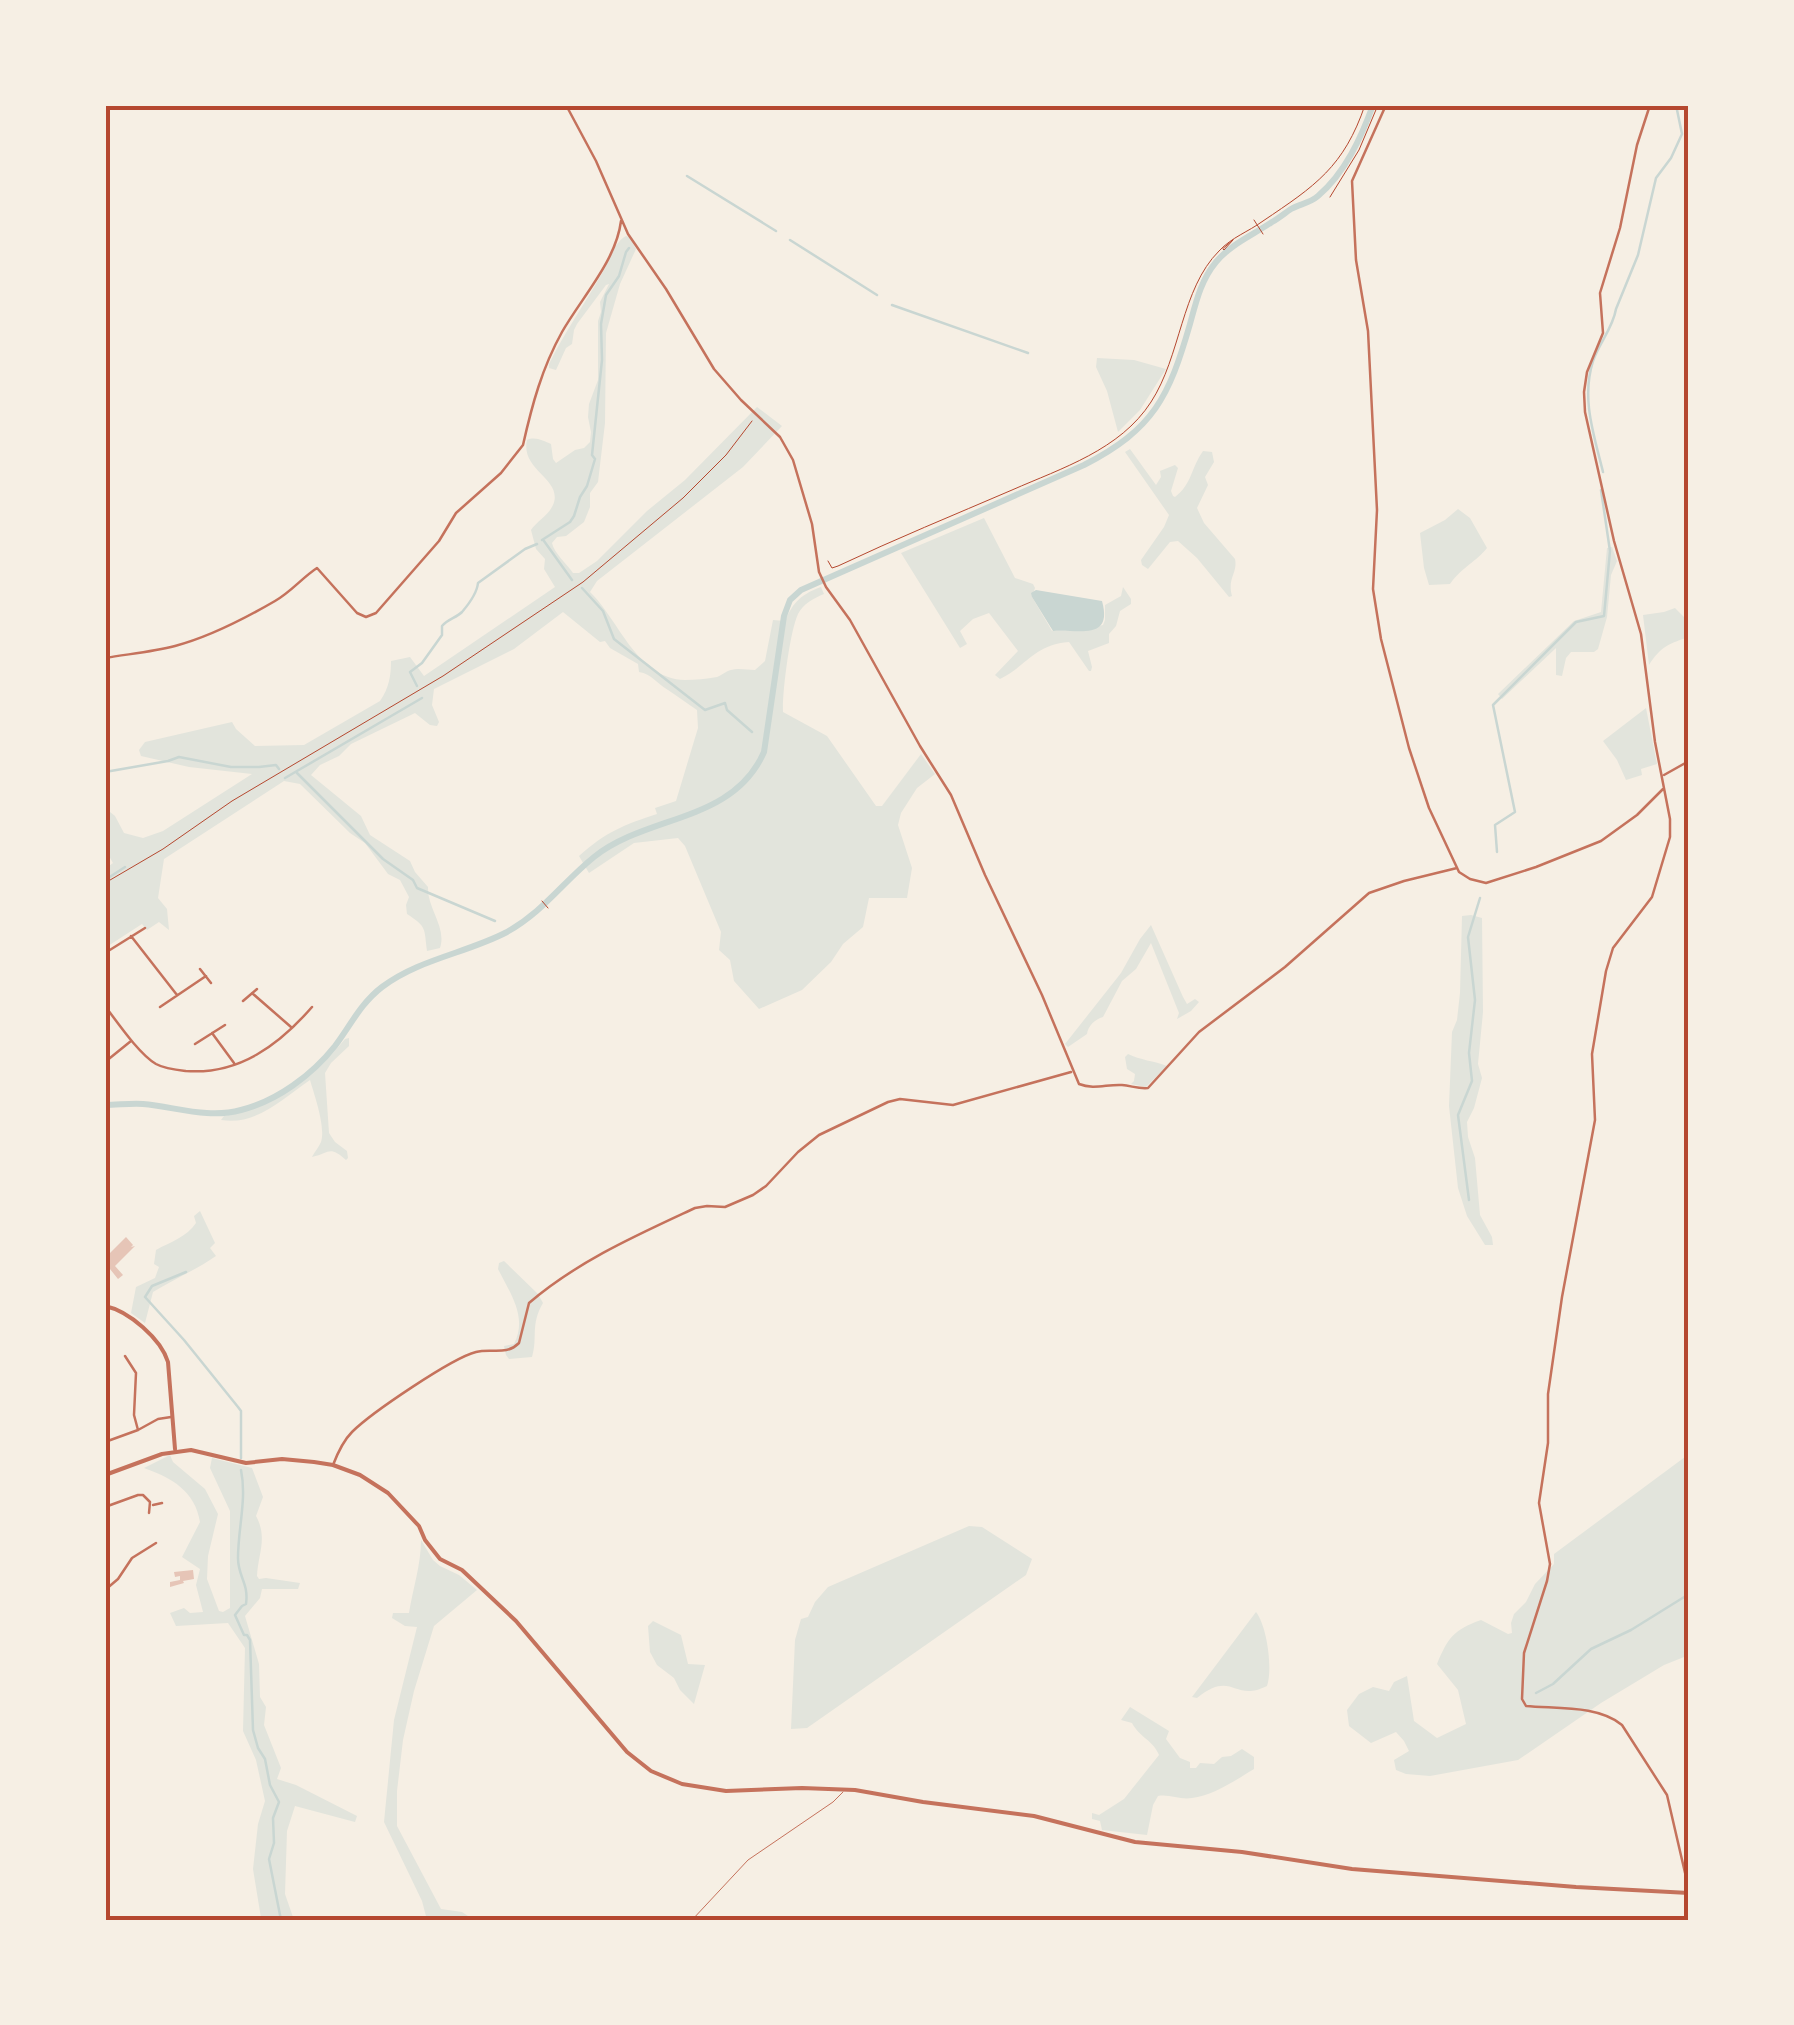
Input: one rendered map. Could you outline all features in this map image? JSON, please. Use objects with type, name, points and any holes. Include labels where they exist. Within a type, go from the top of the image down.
[{"type":"street","points":[[566,105],[628,234],[666,288],[714,369],[773,430],[794,460],[805,492],[819,572],[952,795],[1079,1084],[1148,1088],[1199,1032],[1272,977],[1369,893],[1457,868]]},
{"type":"street","points":[[1386,105],[1352,182],[1356,260],[1369,349],[1377,510],[1373,588],[1381,640],[1429,808],[1457,868],[1470,879],[1486,883],[1601,841],[1637,816],[1665,789]]},
{"type":"street","points":[[105,1474],[175,1451],[208,1452],[246,1463],[282,1459],[333,1464],[360,1476],[388,1493],[418,1526],[440,1559],[462,1570],[516,1621],[627,1752],[651,1771],[682,1784],[713,1790],[844,1790],[1034,1816],[1135,1842],[1242,1852],[1352,1869],[1689,1892],[1667,1794],[1622,1724],[1584,1711],[1526,1706],[1522,1699],[1524,1653],[1550,1564],[1540,1503],[1548,1443],[1548,1394],[1595,1120],[1592,1054],[1606,971],[1613,948],[1652,897],[1670,837],[1640,634],[1610,523],[1584,392],[1587,372],[1603,332],[1600,293],[1650,105]]},
{"type":"street","points":[[105,658],[176,646],[215,631],[275,601],[317,568],[357,613],[366,617],[376,613],[440,541],[456,513],[490,484],[520,450],[540,379],[562,332],[597,279],[620,234],[622,220]]},
{"type":"street","points":[[620,234],[628,234]]},
{"type":"street","points":[[1663,776],[1689,760]]},
{"type":"street","points":[[105,953],[145,928]]},
{"type":"street","points":[[132,936],[177,995]]},
{"type":"street","points":[[200,969],[211,983]]},
{"type":"street","points":[[160,1007],[206,976]]},
{"type":"street","points":[[243,1001],[257,989]]},
{"type":"street","points":[[252,993],[292,1028]]},
{"type":"street","points":[[105,1006],[153,1062],[164,1068],[202,1071],[234,1065],[266,1050],[312,1007]]},
{"type":"street","points":[[195,1044],[225,1026]]},
{"type":"street","points":[[212,1033],[234,1065]]},
{"type":"street","points":[[105,1062],[132,1040]]},
{"type":"street","points":[[333,1464],[345,1440],[362,1422],[433,1375],[478,1351],[506,1352],[516,1347],[529,1304],[604,1251],[695,1208],[725,1206],[760,1191],[807,1144],[836,1126],[900,1099],[954,1105],[1072,1072]]},
{"type":"street","points":[[105,1306],[125,1315],[163,1348],[168,1362],[175,1451]]},
{"type":"street","points":[[128,1357],[136,1373],[134,1416],[138,1430]]},
{"type":"street","points":[[105,1442],[171,1417]]},
{"type":"street","points":[[105,1507],[134,1495],[143,1495],[152,1505]]},
{"type":"street","points":[[152,1505],[162,1503]]},
{"type":"street","points":[[149,1513],[152,1505]]},
{"type":"street","points":[[105,1590],[118,1580],[138,1552],[156,1542]]},
{"type":"street","points":[[138,1552],[144,1562]]},
{"type":"lane","points":[[692,1920],[748,1860],[841,1796],[844,1790]]},
{"type":"path","points":[[828,561],[832,568],[1079,461],[1117,437],[1151,403],[1168,370],[1194,288],[1211,259],[1233,238],[1261,223],[1327,174],[1346,150],[1365,105]]},
{"type":"path","points":[[1332,195],[1359,150],[1378,105]]},
{"type":"path","points":[[1254,220],[1263,234]]},
{"type":"path","points":[[105,883],[232,801],[443,676],[582,582],[683,498],[759,416]]},
{"type":"path","points":[[542,901],[548,908]]},
{"type":"shaded area","points":[[626,236],[636,249],[620,284],[606,333],[605,423],[598,482],[590,493],[584,522],[566,536],[557,537],[553,547],[573,573],[579,573],[685,480],[757,407],[782,426],[743,467],[597,581],[590,592],[641,659],[668,677],[689,680],[717,677],[734,669],[755,670],[765,661],[773,620],[785,621],[799,600],[821,587],[824,594],[803,607],[795,622],[783,712],[827,736],[876,806],[882,806],[921,754],[935,774],[917,788],[898,825],[912,868],[907,898],[869,898],[863,927],[843,944],[831,962],[802,990],[759,1009],[734,981],[730,960],[719,950],[721,932],[685,846],[678,838],[634,843],[589,873],[579,856],[615,830],[657,814],[655,808],[676,801],[698,728],[697,710],[639,672],[638,664],[605,641],[600,642],[563,612],[514,649],[434,689],[432,705],[437,726],[415,713],[351,744],[311,775],[361,816],[370,835],[410,861],[428,887],[441,933],[440,948],[427,951],[423,929],[407,914],[409,897],[400,880],[388,874],[365,843],[300,784],[284,781],[164,859],[158,898],[167,909],[169,930],[159,922],[147,930],[142,924],[105,948],[105,869],[113,863],[105,849],[105,808],[115,816],[124,833],[143,838],[163,831],[252,774],[189,767],[141,756],[139,750],[145,742],[232,722],[255,746],[304,745],[380,701],[389,682],[391,661],[410,657],[424,676],[555,587],[544,569],[545,559],[536,549],[531,530],[551,509],[555,496],[530,460],[527,440],[551,444],[556,463],[590,442],[588,417],[598,380],[600,302],[609,284],[577,324],[572,344],[566,348],[556,370],[549,368],[549,364],[614,248]]},
{"type":"shaded area","points":[[1097,358],[1134,360],[1166,369],[1140,410],[1118,432],[1096,367]]},
{"type":"shaded area","points":[[1130,449],[1156,485],[1160,471],[1175,465],[1178,468],[1171,491],[1175,497],[1185,487],[1203,451],[1212,452],[1214,462],[1205,477],[1208,485],[1197,508],[1204,523],[1235,559],[1232,596],[1178,541],[1170,542],[1148,569],[1142,565],[1141,560],[1169,515],[1125,452]]},
{"type":"shaded area","points":[[1458,509],[1470,518],[1487,548],[1450,584],[1429,585],[1420,533]]},
{"type":"shaded area","points":[[984,518],[1015,578],[1033,584],[1032,597],[1052,631],[1103,625],[1105,605],[1121,596],[1123,587],[1131,604],[1120,611],[1109,643],[1088,651],[1091,671],[1069,642],[1047,647],[1000,679],[995,675],[1018,651],[989,613],[973,619],[960,631],[967,644],[960,648],[901,553]]},
{"type":"shaded area","points":[[1612,547],[1617,561],[1598,649],[1571,652],[1562,676],[1556,675],[1556,648],[1502,699],[1498,694],[1574,621],[1601,612],[1607,548]]},
{"type":"shaded area","points":[[1036,590],[1102,601],[1103,622],[1091,630],[1053,631],[1032,597]]},
{"type":"shaded area","points":[[1675,608],[1689,622],[1689,637],[1666,646],[1649,665],[1643,615]]},
{"type":"shaded area","points":[[1646,708],[1657,764],[1626,780],[1603,741]]},
{"type":"shaded area","points":[[1462,916],[1482,918],[1483,1012],[1478,1064],[1482,1078],[1467,1122],[1468,1137],[1475,1158],[1480,1215],[1493,1245],[1485,1245],[1467,1216],[1458,1188],[1449,1106],[1452,1032],[1460,993]]},
{"type":"shaded area","points":[[1151,925],[1187,1004],[1195,999],[1199,1002],[1177,1019],[1179,1013],[1151,943],[1136,969],[1122,981],[1103,1017],[1068,1047],[1065,1044],[1121,973]]},
{"type":"shaded area","points":[[349,1038],[349,1046],[325,1073],[329,1133],[347,1151],[346,1160],[333,1151],[312,1157],[321,1142],[322,1128],[310,1080],[258,1115],[221,1120],[291,1089]]},
{"type":"shaded area","points":[[1128,1054],[1167,1066],[1146,1087],[1131,1084],[1135,1074],[1127,1069]]},
{"type":"shaded area","points":[[200,1211],[215,1243],[210,1248],[216,1256],[153,1292],[145,1323],[131,1313],[136,1287],[155,1278],[159,1267],[154,1264],[156,1250],[188,1232]]},
{"type":"shaded area","points":[[504,1261],[543,1303],[532,1357],[509,1359],[506,1355],[504,1346],[514,1344],[519,1324],[516,1305],[498,1269]]},
{"type":"shaded area","points":[[1689,1454],[1689,1655],[1664,1665],[1601,1703],[1518,1760],[1430,1776],[1406,1774],[1396,1770],[1394,1760],[1409,1751],[1396,1732],[1371,1743],[1349,1726],[1347,1710],[1359,1694],[1373,1687],[1389,1691],[1394,1682],[1407,1676],[1414,1721],[1437,1738],[1466,1724],[1458,1690],[1437,1664],[1453,1636],[1481,1620],[1512,1633],[1514,1614],[1554,1564],[1554,1554]]},
{"type":"shaded area","points":[[170,1455],[205,1489],[218,1514],[207,1579],[219,1611],[230,1608],[230,1511],[210,1468],[212,1458],[252,1468],[263,1497],[256,1516],[262,1539],[259,1579],[300,1583],[298,1589],[262,1589],[260,1598],[245,1616],[259,1664],[260,1697],[266,1707],[264,1725],[281,1768],[277,1779],[357,1816],[355,1822],[295,1806],[287,1831],[285,1894],[294,1920],[261,1918],[253,1869],[265,1801],[256,1760],[243,1731],[245,1648],[228,1623],[176,1626],[170,1613],[184,1608],[190,1613],[203,1612],[196,1585],[200,1569],[182,1557],[200,1522],[197,1511],[181,1487],[144,1468]]},
{"type":"shaded area","points":[[969,1526],[982,1527],[1032,1559],[1026,1575],[807,1728],[791,1729],[795,1640],[801,1619],[808,1617],[828,1587]]},
{"type":"shaded area","points":[[421,1540],[433,1560],[477,1590],[434,1626],[403,1740],[397,1826],[441,1909],[462,1912],[474,1920],[427,1920],[422,1901],[384,1822],[394,1720],[417,1627],[405,1626],[392,1618],[393,1613],[409,1613]]},
{"type":"shaded area","points":[[1256,1612],[1268,1648],[1267,1686],[1247,1691],[1218,1686],[1192,1697]]},
{"type":"shaded area","points":[[653,1621],[681,1635],[688,1664],[705,1665],[694,1704],[674,1678],[657,1665],[650,1652],[648,1626]]},
{"type":"shaded area","points":[[1130,1707],[1169,1731],[1166,1739],[1180,1758],[1190,1762],[1190,1768],[1200,1763],[1214,1764],[1242,1749],[1254,1757],[1254,1769],[1200,1797],[1158,1796],[1147,1835],[1102,1830],[1100,1821],[1092,1819],[1092,1813],[1099,1815],[1124,1799],[1159,1755],[1132,1723],[1121,1720]]},
{"type":"building","points":[[126,1237],[131,1247],[135,1246],[115,1266],[123,1275],[118,1279],[106,1264],[106,1257]]},
{"type":"building","points":[[193,1570],[194,1579],[170,1587],[170,1582],[180,1580],[174,1572]]},
{"type":"waterway","points":[[105,1105],[143,1104],[216,1113],[241,1110],[268,1100],[316,1067],[368,1000],[396,977],[507,932],[594,857],[616,843],[711,805],[732,792],[750,775],[764,752],[784,616],[790,600],[801,590],[1084,465],[1127,438],[1143,424],[1166,391],[1211,269],[1235,245],[1328,187],[1351,154],[1373,105]]},
{"type":"waterway","points":[[1603,472],[1590,417],[1590,375],[1638,255],[1656,178],[1682,134],[1676,105]]},
{"type":"waterway","points":[[687,176],[776,231]]},
{"type":"waterway","points":[[790,240],[877,295]]},
{"type":"waterway","points":[[542,540],[570,522],[587,486],[595,459],[592,455],[606,295],[619,276],[629,248]]},
{"type":"waterway","points":[[892,305],[1028,353]]},
{"type":"waterway","points":[[1497,852],[1495,825],[1515,812],[1493,705],[1576,622],[1604,616],[1610,551],[1601,490]]},
{"type":"waterway","points":[[544,541],[572,580]]},
{"type":"waterway","points":[[417,686],[410,672],[422,663],[442,635],[442,626],[467,606],[478,583],[537,544]]},
{"type":"waterway","points":[[582,588],[603,611],[614,639],[705,710],[725,703],[727,710],[752,732]]},
{"type":"waterway","points":[[285,778],[422,698]]},
{"type":"waterway","points":[[105,772],[179,757],[231,767],[276,765],[279,769]]},
{"type":"waterway","points":[[297,773],[383,859],[413,880],[417,888],[495,921]]},
{"type":"waterway","points":[[105,880],[125,867]]},
{"type":"waterway","points":[[1469,1200],[1458,1115],[1472,1081],[1469,1053],[1475,1000],[1468,937],[1480,898]]},
{"type":"waterway","points":[[186,1272],[152,1286],[145,1297],[241,1411],[241,1458]]},
{"type":"waterway","points":[[241,1470],[238,1558],[247,1597],[246,1604],[235,1615],[250,1640],[253,1730],[279,1802],[273,1818],[274,1843],[269,1859],[281,1920]]},
{"type":"waterway","points":[[1536,1693],[1553,1684],[1591,1649],[1631,1630],[1689,1594]]}]
